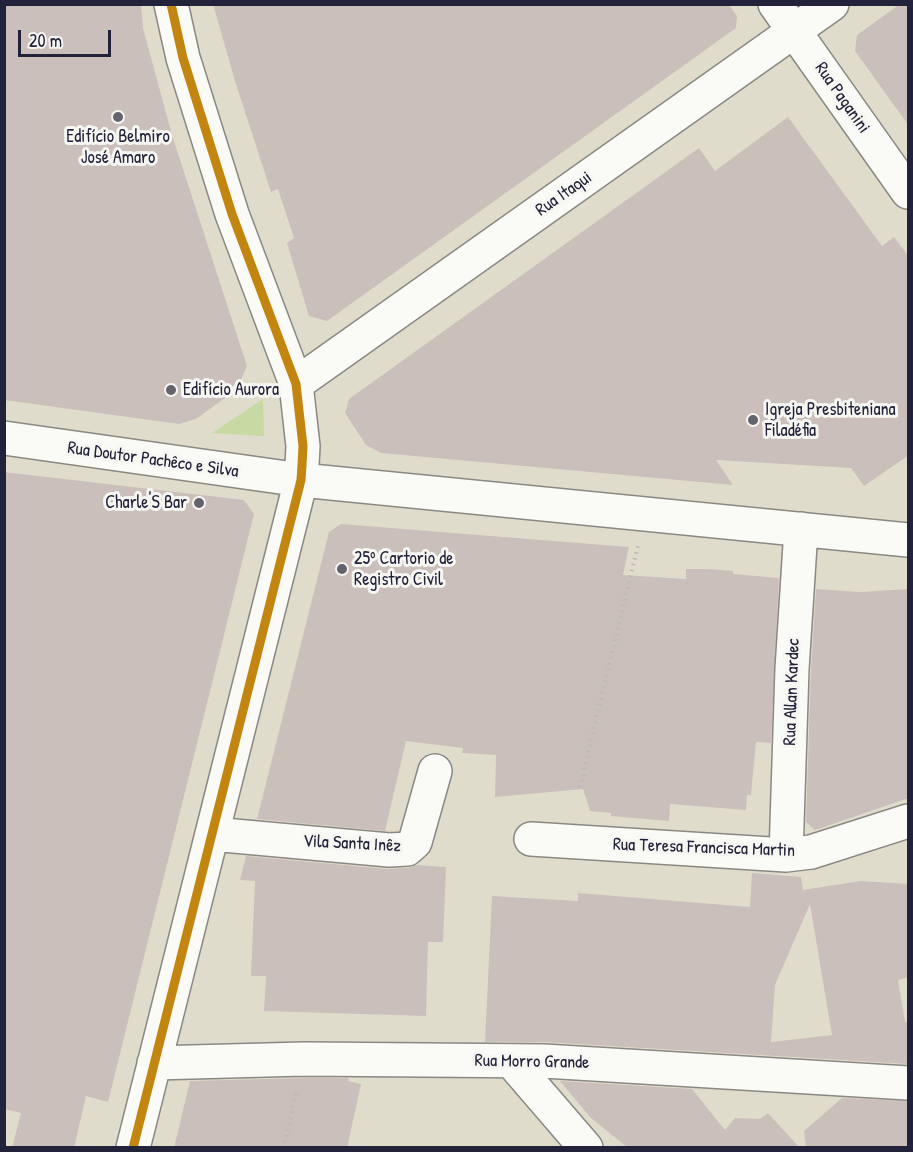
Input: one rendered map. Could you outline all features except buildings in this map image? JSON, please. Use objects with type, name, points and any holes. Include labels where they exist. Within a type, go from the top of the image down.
[{"type":"street","points":[[133,1148],[302,480],[303,446],[296,384],[218,172],[183,58],[171,4]]},
{"type":"street","name":"Rua Paganini","points":[[775,4],[909,192]]},
{"type":"street","name":"Rua Itaqui","points":[[296,384],[831,4]]},
{"type":"street","name":"Rua Doutor Pachêco e Silva","points":[[4,438],[302,480],[909,540]]},
{"type":"street","name":"Rua Allan Kardec","points":[[786,855],[792,669],[801,530]]},
{"type":"street","name":"Vila Santa Inêz","points":[[212,834],[389,850],[407,849],[415,842],[435,771]]},
{"type":"street","name":"Rua Teresa Francisca Martin","points":[[531,839],[786,855],[811,852],[909,821]]},
{"type":"street","name":"Rua Morro Grande","points":[[154,1063],[304,1059],[556,1061],[909,1083]]},
{"type":"street","points":[[512,1062],[586,1148]]},
{"type":"path","points":[[580,787],[646,514]]},
{"type":"path","points":[[283,1148],[304,1059]]},
{"type":"green space","points":[[263,399],[264,436],[212,433]]},
{"type":"transit line","points":[[133,1148],[301,480],[303,446],[296,384],[232,214],[183,58],[171,4]]},
{"type":"place","name":"Edifício Belmiro José Amaro","points":[[118,117]]},
{"type":"place","name":"Edifício Aurora","points":[[171,390]]},
{"type":"place","name":"Igreja Presbiteniana Filadéfia","points":[[753,420]]},
{"type":"place","name":"Charle'S Bar","points":[[199,503]]},
{"type":"place","name":"25º Cartorio de Registro Civil","points":[[342,569]]}]
